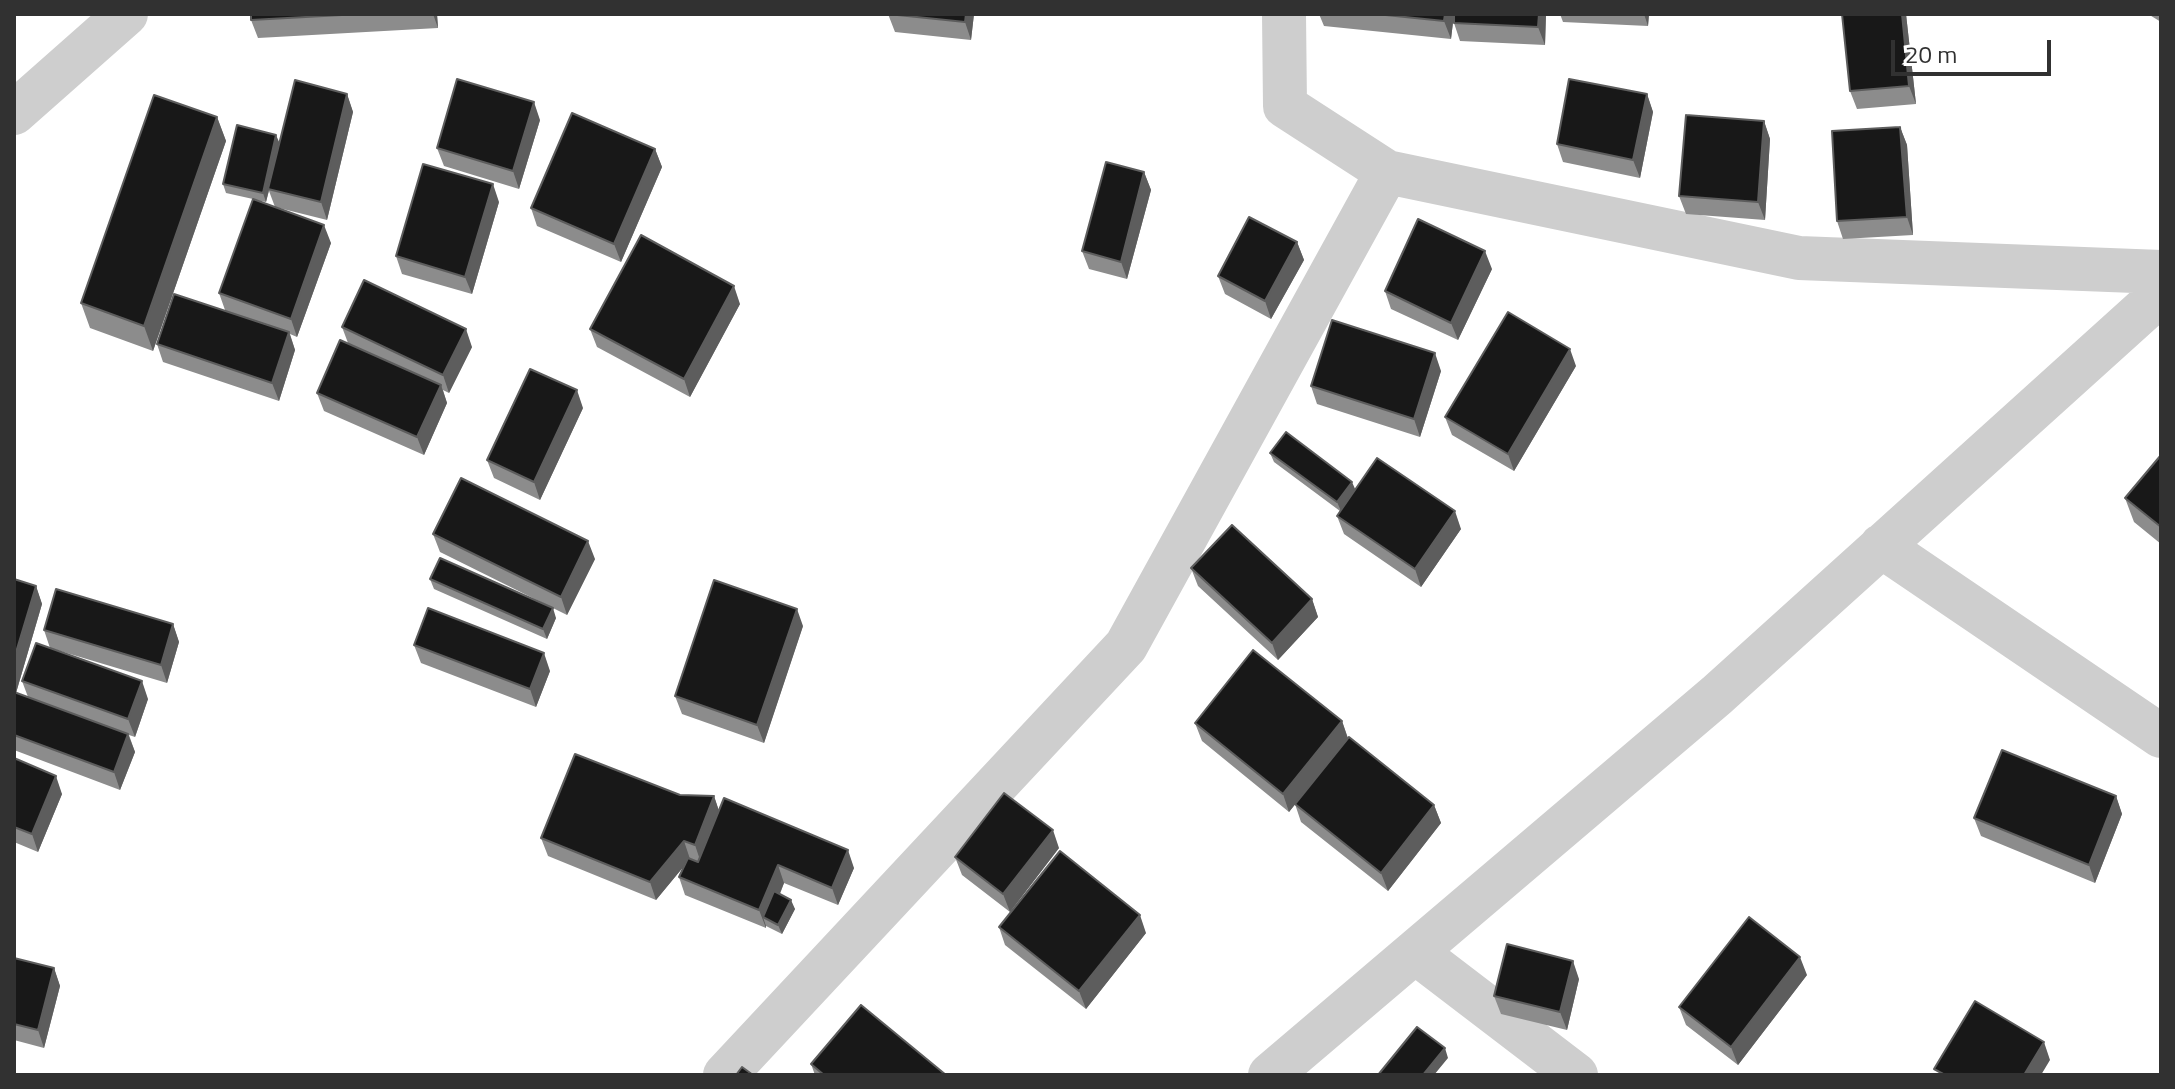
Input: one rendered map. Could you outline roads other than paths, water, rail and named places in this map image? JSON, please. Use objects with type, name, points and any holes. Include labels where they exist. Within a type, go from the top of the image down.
[{"type":"street","points":[[14,113],[126,14]]},
{"type":"street","points":[[1284,14],[1285,106],[1387,172],[1799,258],[2161,272]]},
{"type":"street","points":[[725,1075],[1126,646],[1387,172]]},
{"type":"street","points":[[1270,1075],[1717,695],[2161,294]]},
{"type":"street","points":[[1881,546],[2161,736]]},
{"type":"street","points":[[1415,952],[1576,1075]]}]
